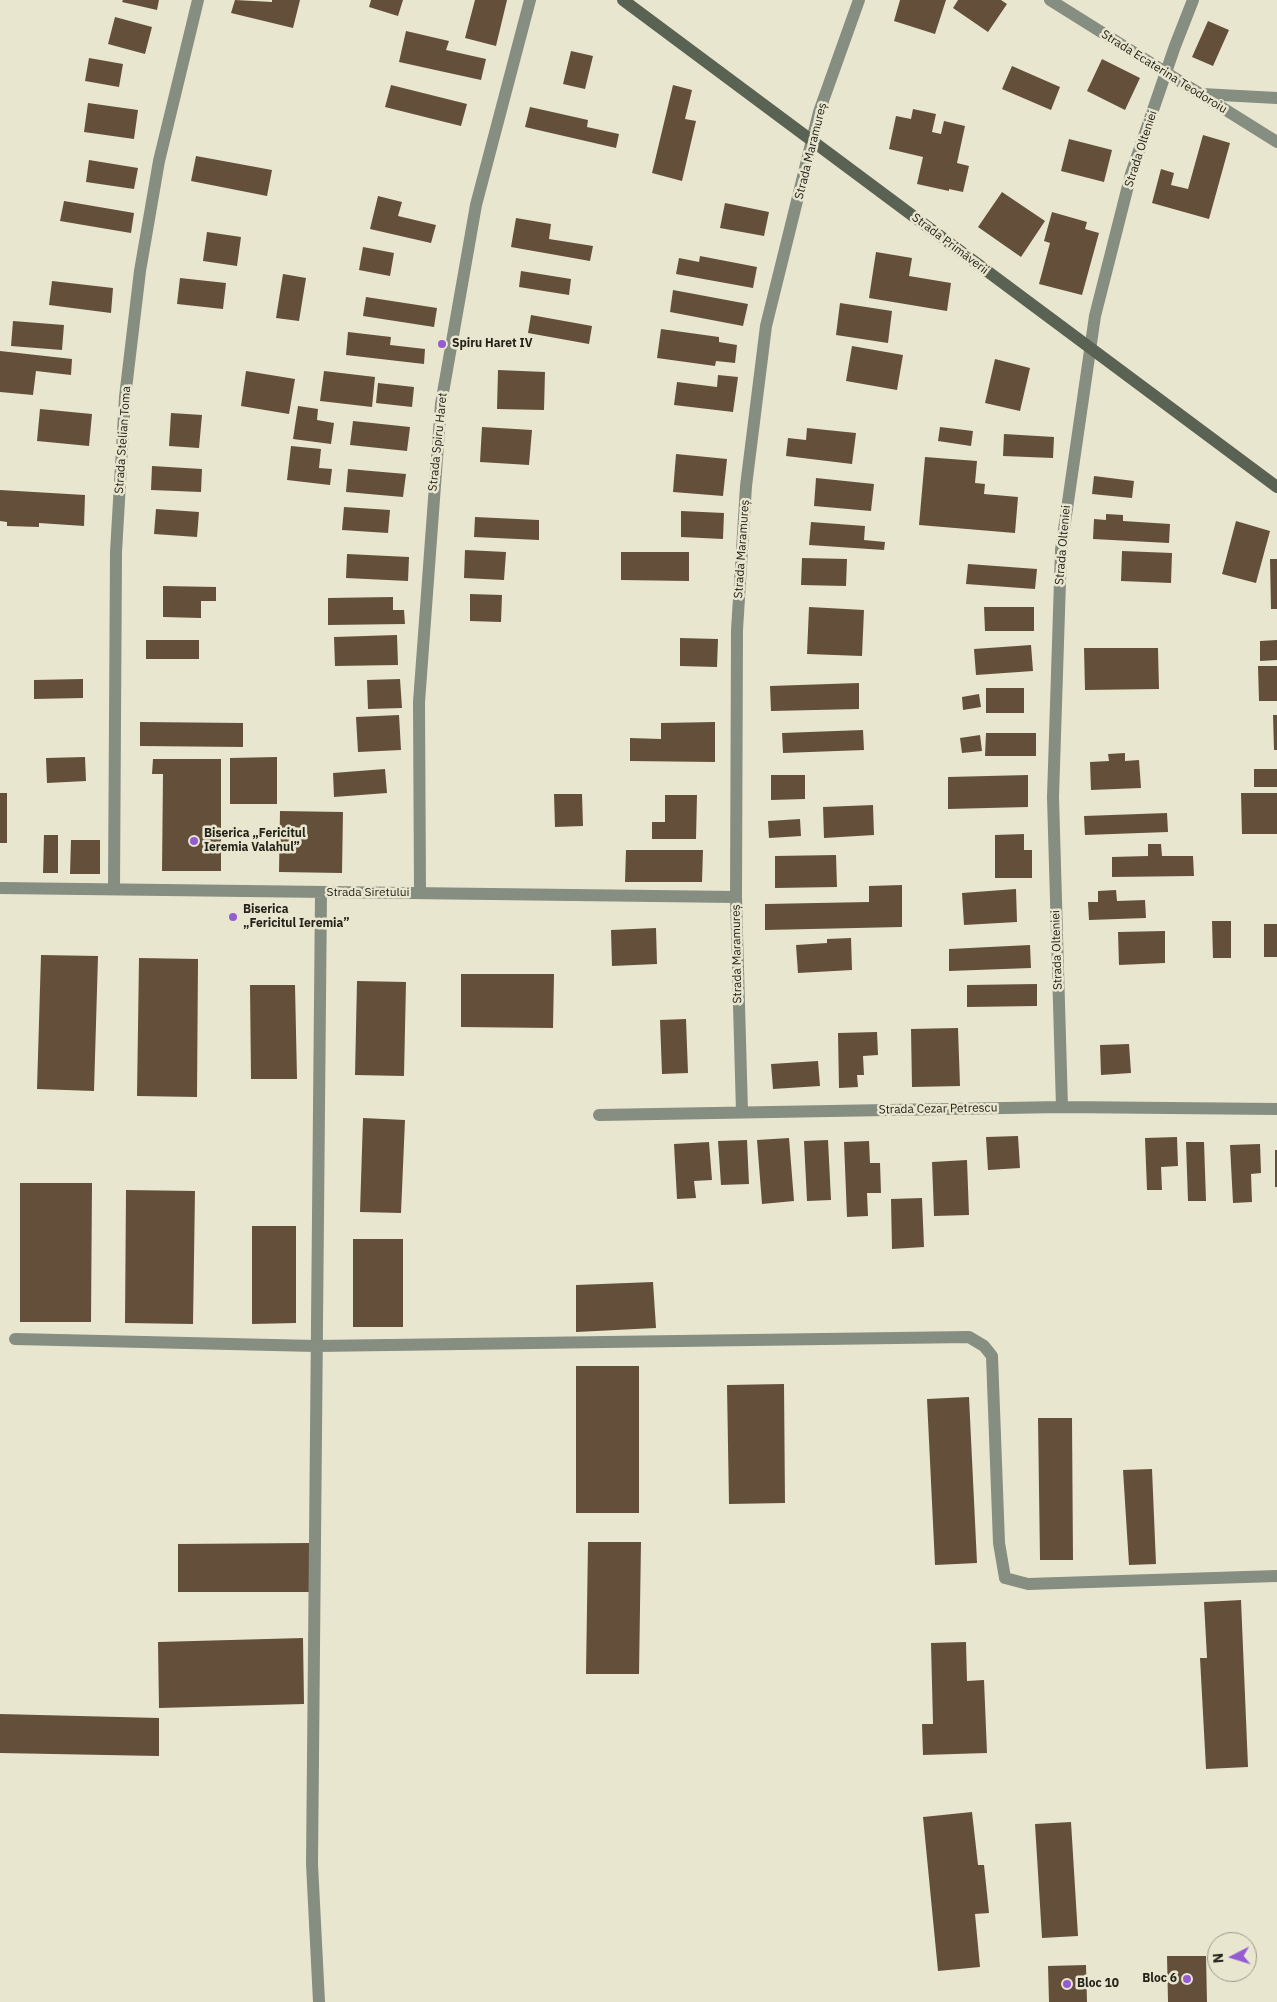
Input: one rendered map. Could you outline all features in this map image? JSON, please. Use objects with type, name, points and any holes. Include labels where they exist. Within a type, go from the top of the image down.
[{"type":"main road","name":"Strada Primăverii","points":[[623,0],[1277,487]]},
{"type":"street","name":"Strada Stelian Toma","points":[[114,888],[116,552],[125,397],[140,271],[159,161],[198,0]]},
{"type":"street","name":"Strada Spiru Haret","points":[[420,893],[419,702],[441,404],[476,205],[530,0]]},
{"type":"street","name":"Strada Maramureș","points":[[742,1112],[736,897],[737,630],[746,486],[766,326],[819,112],[859,0]]},
{"type":"street","name":"Strada Ecaterina Teodoroiu","points":[[1050,0],[1277,142]]},
{"type":"street","name":"Strada Olteniei","points":[[1062,1107],[1053,797],[1060,560],[1095,316],[1131,174],[1193,0]]},
{"type":"street","points":[[1200,94],[1277,98]]},
{"type":"street","name":"Strada Siretului","points":[[0,888],[736,897]]},
{"type":"street","points":[[319,2002],[312,1864],[322,892]]},
{"type":"street","name":"Strada Cezar Petrescu","points":[[599,1115],[1062,1107],[1277,1109]]},
{"type":"street","points":[[15,1339],[316,1346],[968,1337],[984,1346],[992,1356],[999,1543],[1005,1578],[1028,1584],[1277,1576]]},
{"type":"building","points":[[123,0],[159,0],[157,10],[122,2]]},
{"type":"building","points":[[235,0],[272,2],[272,0],[300,0],[293,28],[231,13]]},
{"type":"building","points":[[371,0],[403,0],[398,16],[369,7]]},
{"type":"building","points":[[475,0],[507,0],[496,46],[465,38]]},
{"type":"building","points":[[900,0],[946,0],[935,34],[894,21]]},
{"type":"building","points":[[958,0],[1001,0],[1007,4],[988,32],[953,8]]},
{"type":"building","points":[[115,17],[152,27],[145,54],[108,44]]},
{"type":"building","points":[[1208,21],[1229,30],[1213,66],[1192,57]]},
{"type":"building","points":[[406,31],[449,41],[446,50],[486,59],[481,80],[399,62]]},
{"type":"building","points":[[571,51],[593,56],[585,89],[563,84]]},
{"type":"building","points":[[89,58],[123,64],[119,87],[85,81]]},
{"type":"building","points":[[1102,59],[1140,78],[1125,110],[1087,91]]},
{"type":"building","points":[[1012,66],[1060,87],[1051,110],[1002,89]]},
{"type":"building","points":[[391,85],[467,104],[461,126],[385,107]]},
{"type":"building","points":[[673,85],[692,90],[685,119],[696,121],[682,181],[652,173]]},
{"type":"building","points":[[88,103],[138,110],[134,139],[84,132]]},
{"type":"building","points":[[530,107],[588,120],[587,127],[619,134],[616,148],[525,127]]},
{"type":"building","points":[[913,109],[936,114],[932,132],[941,134],[944,121],[965,126],[957,163],[969,166],[963,192],[917,184],[923,157],[889,149],[896,116],[911,119]]},
{"type":"building","points":[[1203,135],[1230,143],[1209,219],[1152,203],[1161,169],[1174,173],[1171,185],[1188,189]]},
{"type":"building","points":[[1069,139],[1112,150],[1104,182],[1061,171]]},
{"type":"building","points":[[196,156],[272,170],[267,196],[191,181]]},
{"type":"building","points":[[89,160],[138,168],[134,189],[86,182]]},
{"type":"building","points":[[1002,192],[1045,221],[1021,257],[978,227]]},
{"type":"building","points":[[378,196],[402,202],[398,216],[436,225],[431,243],[370,229]]},
{"type":"building","points":[[64,201],[134,213],[131,233],[60,221]]},
{"type":"building","points":[[725,203],[769,212],[764,236],[720,228]]},
{"type":"building","points":[[1052,212],[1087,222],[1085,229],[1099,233],[1082,295],[1039,284],[1050,243],[1044,241]]},
{"type":"building","points":[[516,218],[551,224],[549,239],[593,246],[590,261],[511,247]]},
{"type":"building","points":[[207,232],[241,237],[237,266],[203,261]]},
{"type":"building","points":[[363,247],[394,253],[390,276],[359,270]]},
{"type":"building","points":[[876,252],[912,258],[909,276],[951,283],[947,311],[869,298]]},
{"type":"building","points":[[700,256],[757,267],[753,288],[676,274],[679,258],[699,262]]},
{"type":"building","points":[[521,271],[571,279],[569,295],[519,287]]},
{"type":"building","points":[[283,274],[306,278],[299,321],[276,318]]},
{"type":"building","points":[[180,278],[226,283],[223,309],[177,304]]},
{"type":"building","points":[[52,281],[113,288],[111,313],[49,305]]},
{"type":"building","points":[[673,290],[748,304],[743,326],[670,312]]},
{"type":"building","points":[[366,297],[437,308],[434,327],[363,316]]},
{"type":"building","points":[[840,303],[892,311],[888,343],[836,335]]},
{"type":"building","points":[[531,315],[592,326],[589,344],[528,333]]},
{"type":"building","points":[[13,321],[64,325],[62,350],[11,346]]},
{"type":"building","points":[[661,329],[719,337],[719,342],[737,345],[735,363],[716,361],[715,366],[657,358]]},
{"type":"building","points":[[348,332],[391,337],[390,345],[425,349],[424,364],[346,355]]},
{"type":"building","points":[[852,346],[903,355],[897,390],[846,381]]},
{"type":"building","points":[[0,351],[72,359],[71,375],[36,371],[33,395],[0,392]]},
{"type":"building","points":[[995,359],[1030,368],[1020,411],[985,403]]},
{"type":"building","points":[[498,370],[545,372],[544,410],[497,409]]},
{"type":"building","points":[[246,371],[295,379],[289,414],[241,406]]},
{"type":"building","points":[[324,371],[375,377],[372,407],[320,401]]},
{"type":"building","points":[[718,375],[738,377],[733,412],[674,405],[677,382],[717,387]]},
{"type":"building","points":[[378,383],[414,387],[412,407],[376,403]]},
{"type":"building","points":[[298,406],[318,409],[317,420],[334,423],[331,444],[293,439]]},
{"type":"building","points":[[40,409],[92,414],[89,446],[37,441]]},
{"type":"building","points":[[171,413],[202,415],[199,448],[169,446]]},
{"type":"building","points":[[353,421],[410,427],[407,451],[350,445]]},
{"type":"building","points":[[482,427],[532,430],[529,465],[480,462]]},
{"type":"building","points":[[940,427],[973,431],[971,446],[938,441]]},
{"type":"building","points":[[807,428],[856,433],[852,464],[786,456],[788,438],[806,440]]},
{"type":"building","points":[[1004,434],[1054,437],[1053,458],[1003,456]]},
{"type":"building","points":[[291,446],[321,449],[319,468],[332,469],[330,485],[287,480]]},
{"type":"building","points":[[676,454],[727,459],[723,496],[673,492]]},
{"type":"building","points":[[925,457],[977,461],[975,483],[985,484],[984,494],[1018,497],[1015,533],[919,525]]},
{"type":"building","points":[[152,466],[202,469],[201,492],[151,490]]},
{"type":"building","points":[[348,469],[406,474],[403,497],[346,492]]},
{"type":"building","points":[[1094,476],[1134,481],[1132,498],[1092,494]]},
{"type":"building","points":[[816,478],[874,484],[871,511],[814,506]]},
{"type":"building","points":[[0,490],[85,495],[84,526],[39,523],[39,527],[7,526],[7,522],[0,521]]},
{"type":"building","points":[[344,507],[390,510],[388,533],[342,530]]},
{"type":"building","points":[[156,509],[199,512],[197,537],[154,534]]},
{"type":"building","points":[[681,511],[724,513],[723,539],[681,537]]},
{"type":"building","points":[[1106,514],[1123,515],[1123,521],[1170,524],[1169,543],[1093,539],[1094,519],[1106,520]]},
{"type":"building","points":[[475,517],[539,520],[539,540],[474,537]]},
{"type":"building","points":[[1236,521],[1270,531],[1256,583],[1222,574]]},
{"type":"building","points":[[811,522],[865,526],[864,540],[885,542],[884,550],[809,545]]},
{"type":"building","points":[[465,550],[506,552],[504,580],[464,578]]},
{"type":"building","points":[[1122,551],[1172,553],[1171,583],[1121,581]]},
{"type":"building","points":[[621,552],[689,552],[689,581],[621,580]]},
{"type":"building","points":[[347,554],[409,557],[408,581],[346,578]]},
{"type":"building","points":[[802,558],[847,559],[846,586],[801,585]]},
{"type":"building","points":[[1270,559],[1277,559],[1277,609],[1271,609]]},
{"type":"building","points":[[968,564],[1037,569],[1035,589],[966,584]]},
{"type":"building","points":[[163,586],[216,587],[216,601],[201,601],[201,618],[163,617]]},
{"type":"building","points":[[470,594],[502,595],[501,622],[470,621]]},
{"type":"building","points":[[393,597],[393,610],[404,610],[405,624],[328,625],[328,598]]},
{"type":"building","points":[[809,607],[864,610],[862,656],[807,654]]},
{"type":"building","points":[[984,607],[1034,607],[1034,631],[985,631]]},
{"type":"building","points":[[397,635],[398,665],[335,666],[334,637]]},
{"type":"building","points":[[680,638],[718,639],[717,667],[680,666]]},
{"type":"building","points":[[146,640],[199,640],[199,659],[146,659]]},
{"type":"building","points":[[1277,640],[1277,660],[1260,661],[1260,641]]},
{"type":"building","points":[[1031,645],[1033,671],[976,675],[974,649]]},
{"type":"building","points":[[1084,648],[1158,648],[1159,689],[1085,690]]},
{"type":"building","points":[[1258,666],[1277,666],[1277,701],[1259,701]]},
{"type":"building","points":[[83,679],[83,698],[34,699],[34,680]]},
{"type":"building","points":[[400,679],[402,708],[368,709],[367,680]]},
{"type":"building","points":[[859,683],[859,709],[771,711],[770,686]]},
{"type":"building","points":[[986,688],[1024,688],[1024,713],[986,713]]},
{"type":"building","points":[[979,694],[981,707],[963,710],[962,697]]},
{"type":"building","points":[[399,715],[401,750],[358,752],[356,717]]},
{"type":"building","points":[[1273,715],[1277,715],[1277,750],[1274,750]]},
{"type":"building","points":[[140,722],[243,723],[243,747],[140,746]]},
{"type":"building","points":[[715,722],[715,762],[630,761],[630,738],[661,739],[661,723]]},
{"type":"building","points":[[863,730],[864,750],[783,753],[782,733]]},
{"type":"building","points":[[986,733],[1036,733],[1036,756],[985,756]]},
{"type":"building","points":[[980,735],[982,751],[962,753],[960,738]]},
{"type":"building","points":[[1125,753],[1125,761],[1139,760],[1141,788],[1091,790],[1090,762],[1109,761],[1108,754]]},
{"type":"building","points":[[85,757],[86,781],[47,783],[46,758]]},
{"type":"building","points":[[277,757],[277,804],[230,804],[230,758]]},
{"type":"building","points":[[153,759],[221,759],[221,871],[162,871],[163,774],[152,774]]},
{"type":"building","points":[[385,769],[387,793],[334,797],[333,773]]},
{"type":"building","points":[[1254,769],[1277,769],[1277,787],[1254,787]]},
{"type":"building","points":[[771,775],[805,775],[805,799],[771,800]]},
{"type":"building","points":[[1028,775],[1028,807],[948,809],[948,777]]},
{"type":"building","points":[[0,793],[7,793],[7,843],[0,843]]},
{"type":"building","points":[[1241,793],[1277,793],[1277,834],[1242,834]]},
{"type":"building","points":[[554,794],[582,794],[583,826],[555,827]]},
{"type":"building","points":[[665,795],[697,795],[696,839],[652,839],[652,822],[665,822]]},
{"type":"building","points":[[873,805],[874,835],[824,838],[823,807]]},
{"type":"building","points":[[280,811],[343,812],[342,873],[279,872]]},
{"type":"building","points":[[1167,813],[1168,832],[1085,835],[1084,816]]},
{"type":"building","points":[[800,819],[801,836],[769,838],[768,821]]},
{"type":"building","points":[[1024,834],[1024,850],[1032,850],[1032,878],[995,878],[995,835]]},
{"type":"building","points":[[44,835],[58,835],[58,873],[43,873]]},
{"type":"building","points":[[71,840],[100,840],[100,874],[70,874]]},
{"type":"building","points":[[1148,844],[1161,844],[1162,856],[1193,856],[1194,876],[1112,877],[1112,857],[1148,856]]},
{"type":"building","points":[[626,850],[703,850],[702,882],[625,882]]},
{"type":"building","points":[[836,855],[837,887],[775,888],[775,856]]},
{"type":"building","points":[[902,885],[902,927],[765,930],[765,904],[869,902],[869,886]]},
{"type":"building","points":[[1016,889],[1017,922],[964,925],[962,893]]},
{"type":"building","points":[[1116,890],[1117,901],[1145,900],[1146,918],[1089,920],[1088,902],[1098,902],[1098,891]]},
{"type":"building","points":[[1212,921],[1231,921],[1231,958],[1213,958]]},
{"type":"building","points":[[1264,924],[1277,924],[1277,957],[1264,957]]},
{"type":"building","points":[[656,928],[657,964],[612,966],[611,930]]},
{"type":"building","points":[[1165,931],[1165,963],[1119,965],[1118,932]]},
{"type":"building","points":[[851,938],[852,970],[798,973],[796,945],[827,943],[827,939]]},
{"type":"building","points":[[1030,945],[1031,968],[949,971],[949,949]]},
{"type":"building","points":[[41,955],[98,956],[94,1091],[37,1089]]},
{"type":"building","points":[[139,958],[198,959],[197,1097],[137,1096]]},
{"type":"building","points":[[461,974],[554,974],[553,1028],[461,1027]]},
{"type":"building","points":[[357,981],[406,982],[404,1076],[355,1075]]},
{"type":"building","points":[[1037,984],[1037,1006],[967,1007],[967,985]]},
{"type":"building","points":[[250,985],[295,985],[297,1079],[251,1079]]},
{"type":"building","points":[[686,1019],[688,1073],[662,1074],[660,1020]]},
{"type":"building","points":[[958,1028],[960,1086],[912,1087],[911,1029]]},
{"type":"building","points":[[877,1032],[878,1055],[863,1056],[864,1075],[857,1075],[858,1087],[839,1088],[838,1033]]},
{"type":"building","points":[[1129,1044],[1131,1073],[1101,1075],[1100,1045]]},
{"type":"building","points":[[818,1061],[820,1086],[773,1089],[771,1064]]},
{"type":"building","points":[[363,1118],[405,1120],[401,1213],[360,1212]]},
{"type":"building","points":[[1018,1136],[1020,1168],[988,1170],[986,1137]]},
{"type":"building","points":[[1177,1137],[1178,1166],[1161,1167],[1162,1190],[1147,1190],[1145,1138]]},
{"type":"building","points":[[789,1138],[794,1201],[762,1204],[757,1140]]},
{"type":"building","points":[[747,1140],[749,1184],[721,1185],[718,1141]]},
{"type":"building","points":[[828,1140],[831,1200],[807,1201],[804,1141]]},
{"type":"building","points":[[869,1141],[870,1163],[880,1163],[881,1193],[867,1193],[868,1216],[847,1217],[844,1142]]},
{"type":"building","points":[[709,1142],[712,1180],[694,1181],[696,1198],[677,1199],[674,1144]]},
{"type":"building","points":[[1186,1142],[1204,1142],[1206,1201],[1188,1201]]},
{"type":"building","points":[[1260,1144],[1261,1173],[1251,1174],[1252,1202],[1233,1203],[1230,1145]]},
{"type":"building","points":[[1275,1150],[1277,1150],[1277,1187],[1275,1187]]},
{"type":"building","points":[[967,1160],[969,1215],[934,1216],[932,1162]]},
{"type":"building","points":[[20,1183],[92,1183],[91,1322],[20,1322]]},
{"type":"building","points":[[126,1190],[195,1191],[193,1324],[125,1323]]},
{"type":"building","points":[[922,1198],[924,1247],[892,1249],[891,1199]]},
{"type":"building","points":[[252,1226],[296,1226],[296,1323],[252,1324]]},
{"type":"building","points":[[353,1239],[403,1239],[403,1327],[353,1327]]},
{"type":"building","points":[[653,1282],[656,1328],[576,1332],[576,1285]]},
{"type":"building","points":[[576,1366],[639,1366],[639,1513],[576,1513]]},
{"type":"building","points":[[784,1384],[785,1503],[729,1504],[727,1385]]},
{"type":"building","points":[[969,1397],[977,1563],[935,1565],[927,1399]]},
{"type":"building","points":[[1038,1418],[1072,1418],[1073,1560],[1040,1560]]},
{"type":"building","points":[[1152,1469],[1156,1564],[1129,1565],[1123,1470]]},
{"type":"building","points":[[588,1542],[641,1542],[639,1674],[586,1674]]},
{"type":"building","points":[[310,1543],[311,1592],[178,1592],[178,1544]]},
{"type":"building","points":[[1241,1600],[1248,1767],[1206,1769],[1200,1658],[1207,1658],[1204,1602]]},
{"type":"building","points":[[303,1638],[304,1704],[159,1708],[158,1642]]},
{"type":"building","points":[[966,1642],[967,1681],[984,1680],[987,1753],[923,1755],[922,1724],[933,1724],[931,1643]]},
{"type":"building","points":[[0,1714],[159,1718],[159,1756],[0,1753]]},
{"type":"building","points":[[972,1812],[978,1865],[984,1865],[989,1913],[975,1914],[980,1967],[938,1971],[923,1817]]},
{"type":"building","points":[[1071,1822],[1078,1936],[1042,1938],[1035,1824]]},
{"type":"building","name":"Bloc 6","points":[[1167,1956],[1206,1956],[1207,2002],[1168,2002]]},
{"type":"building","name":"Bloc 10","points":[[1086,1965],[1087,2002],[1049,2002],[1048,1966]]},
{"type":"place","name":"Spiru Haret IV","points":[[442,344]]},
{"type":"place","name":"Biserica „Fericitul Ieremia Valahul”","points":[[194,841]]},
{"type":"place","name":"Biserica „Fericitul Ieremia”","points":[[233,917]]},
{"type":"place","name":"Bloc 6","points":[[1187,1979]]},
{"type":"place","name":"Bloc 10","points":[[1067,1984]]}]
